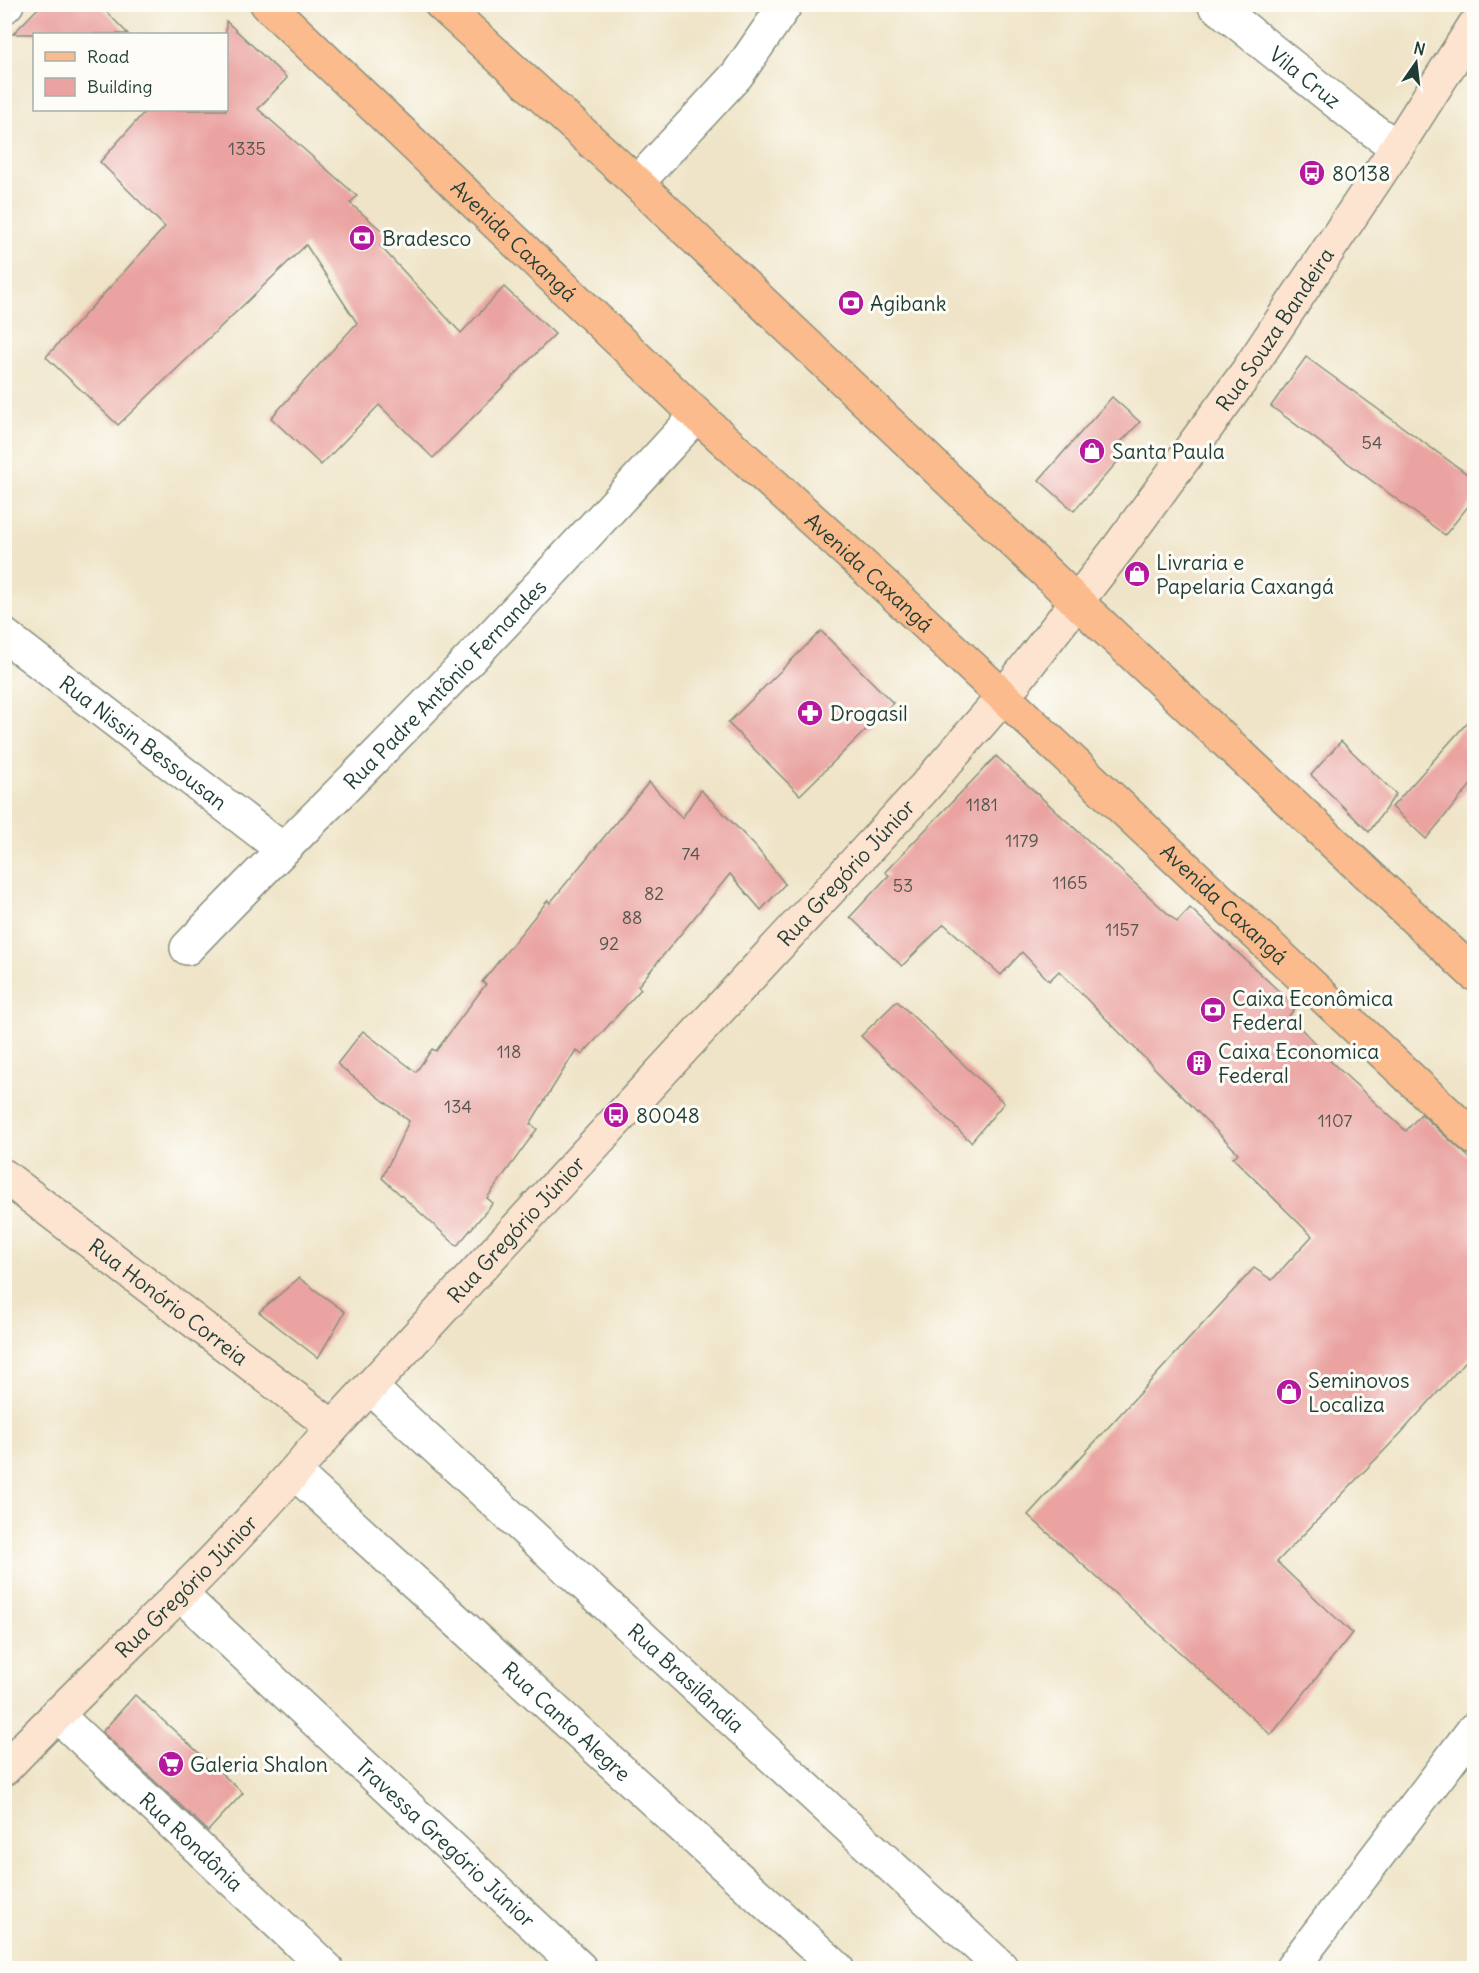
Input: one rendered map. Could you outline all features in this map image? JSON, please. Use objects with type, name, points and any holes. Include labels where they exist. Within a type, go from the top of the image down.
[{"type":"main road","name":"Avenida Caxangá","points":[[267,4],[697,416],[897,596],[1009,688],[1474,1138]]},
{"type":"main road","points":[[441,4],[637,183],[1076,601],[1474,974]]},
{"type":"main road","name":"Rua Souza Bandeira","points":[[1009,688],[1247,372],[1397,147],[1474,26]]},
{"type":"main road","name":"Rua Gregório Júnior","points":[[4,1769],[56,1714],[180,1594],[295,1473],[333,1428],[923,789],[1009,688]]},
{"type":"main road","name":"Rua Honório Correia","points":[[4,1176],[333,1428]]},
{"type":"street","points":[[637,183],[737,75],[786,4]]},
{"type":"street","name":"Vila Cruz","points":[[1214,4],[1364,124],[1397,147]]},
{"type":"street","name":"Rua Padre Antônio Fernandes","points":[[188,948],[282,849],[397,734],[697,416]]},
{"type":"street","name":"Rua Nissin Bessousan","points":[[4,635],[282,849]]},
{"type":"street","name":"Rua Brasilândia","points":[[371,1388],[1001,1967]]},
{"type":"street","name":"Rua Canto Alegre","points":[[295,1473],[837,1968]]},
{"type":"street","name":"Travessa Gregório Júnior","points":[[180,1594],[580,1968]]},
{"type":"street","name":"Rua Rondônia","points":[[56,1714],[326,1968]]},
{"type":"street","points":[[1292,1968],[1473,1735]]},
{"type":"building","points":[[42,4],[99,4],[127,33],[33,33],[13,34]]},
{"type":"building","points":[[226,21],[287,78],[258,109],[357,196],[350,203],[388,236],[380,246],[461,333],[504,287],[555,334],[433,458],[379,405],[321,465],[271,418],[357,323],[306,245],[118,425],[46,357],[165,227],[100,162],[145,111],[228,111],[228,33],[226,33]]},
{"type":"building","points":[[1306,357],[1474,479],[1474,499],[1445,535],[1271,406]]},
{"type":"building","name":"Santa Paula","points":[[1112,397],[1140,422],[1120,443],[1120,459],[1074,511],[1039,480]]},
{"type":"building","name":"Drogasil","points":[[821,631],[893,703],[800,795],[728,723]]},
{"type":"building","points":[[1474,715],[1474,781],[1426,839],[1392,807]]},
{"type":"building","points":[[1341,741],[1396,794],[1369,832],[1311,775]]},
{"type":"building","points":[[996,756],[1177,922],[1190,908],[1296,1007],[1289,1016],[1327,1058],[1406,1131],[1421,1114],[1474,1162],[1474,1352],[1402,1432],[1277,1562],[1352,1633],[1271,1735],[1028,1515],[1254,1268],[1272,1280],[1312,1236],[1233,1158],[1238,1153],[1059,971],[1049,981],[1022,952],[1001,975],[944,924],[902,966],[850,917],[889,875],[885,872]]},
{"type":"building","points":[[649,782],[682,818],[701,790],[756,847],[785,884],[761,910],[730,874],[638,986],[641,989],[582,1055],[576,1050],[530,1124],[537,1129],[487,1198],[493,1203],[457,1246],[382,1178],[409,1121],[337,1064],[363,1031],[416,1072],[432,1049],[436,1051],[486,984],[482,982],[548,900],[550,903]]},
{"type":"building","points":[[897,1001],[1004,1103],[971,1142],[861,1036]]},
{"type":"building","points":[[299,1278],[345,1312],[318,1358],[259,1312]]},
{"type":"building","name":"Galeria Shalon","points":[[135,1695],[243,1793],[208,1831],[102,1732]]},
{"type":"place","name":"80138","points":[[1312,173]]},
{"type":"place","name":"Bradesco","points":[[362,238]]},
{"type":"place","name":"Agibank","points":[[851,303]]},
{"type":"place","name":"Santa Paula","points":[[1092,451]]},
{"type":"place","name":"Livraria e Papelaria Caxangá","points":[[1137,574]]},
{"type":"place","name":"Drogasil","points":[[810,713]]},
{"type":"place","name":"Caixa Econômica Federal","points":[[1213,1010]]},
{"type":"place","name":"Caixa Economica Federal","points":[[1199,1063]]},
{"type":"place","name":"80048","points":[[616,1115]]},
{"type":"place","name":"Seminovos Localiza","points":[[1289,1392]]},
{"type":"place","name":"Galeria Shalon","points":[[171,1764]]}]
